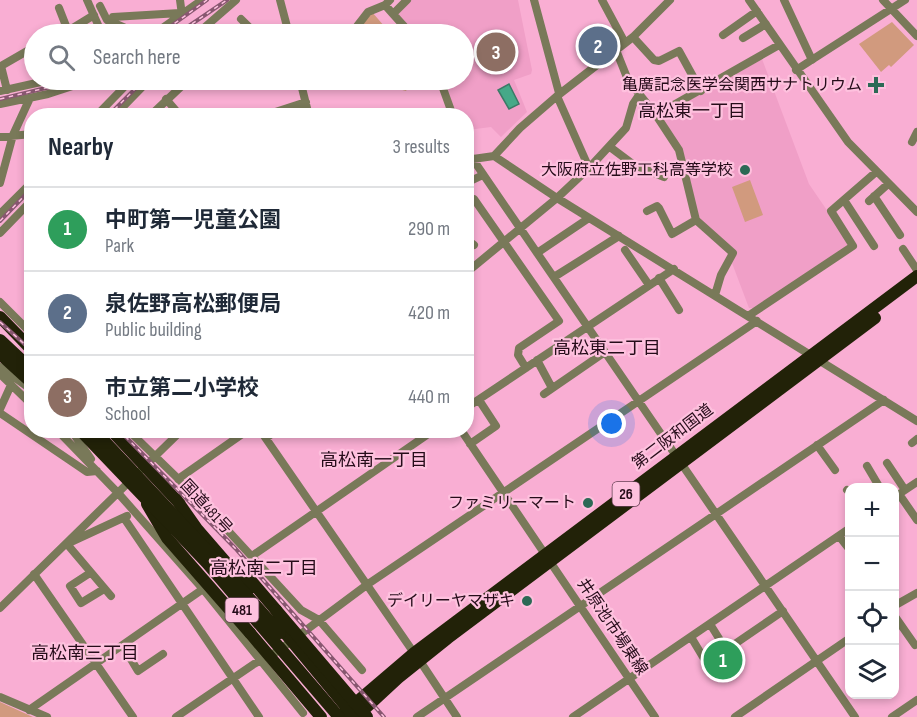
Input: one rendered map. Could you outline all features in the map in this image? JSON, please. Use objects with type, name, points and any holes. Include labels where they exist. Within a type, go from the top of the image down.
[{"type":"highway","name":"第二阪和国道","points":[[816,357],[917,276]]},
{"type":"highway","name":"第二阪和国道","points":[[347,716],[417,657],[546,558],[816,357],[917,287]]},
{"type":"highway","points":[[0,315],[24,341]]},
{"type":"highway","points":[[0,340],[24,362]]},
{"type":"highway","points":[[0,354],[24,379]]},
{"type":"highway","points":[[0,359],[24,380]]},
{"type":"highway","points":[[83,438],[207,563],[347,716]]},
{"type":"highway","name":"481","points":[[83,438],[148,506],[278,651],[333,717]]},
{"type":"highway","points":[[102,438],[204,547],[292,647],[347,716]]},
{"type":"highway","name":"国道481号","points":[[119,438],[276,610],[367,717]]},
{"type":"highway","name":"481","points":[[176,499],[197,529],[292,641],[347,716]]},
{"type":"highway","name":"481","points":[[148,506],[167,538],[321,717]]},
{"type":"street","points":[[87,0],[100,24]]},
{"type":"street","points":[[180,0],[181,14]]},
{"type":"street","points":[[168,24],[202,0]]},
{"type":"street","points":[[208,24],[236,0]]},
{"type":"street","points":[[280,0],[286,24]]},
{"type":"street","points":[[393,14],[407,0]]},
{"type":"street","points":[[534,0],[558,95],[589,168]]},
{"type":"street","points":[[602,0],[625,43]]},
{"type":"street","points":[[474,158],[494,156],[520,128],[558,95],[633,37],[670,0]]},
{"type":"street","points":[[749,0],[848,142],[917,212]]},
{"type":"street","points":[[784,0],[812,60]]},
{"type":"street","points":[[883,0],[917,36]]},
{"type":"street","points":[[796,70],[905,0]]},
{"type":"street","points":[[359,24],[368,12],[388,3],[393,14],[402,24]]},
{"type":"street","points":[[100,6],[108,20],[117,24]]},
{"type":"street","points":[[59,8],[65,24]]},
{"type":"street","points":[[723,35],[757,10]]},
{"type":"street","points":[[113,17],[181,14]]},
{"type":"street","points":[[79,24],[94,15]]},
{"type":"street","points":[[241,19],[246,24]]},
{"type":"street","points":[[743,38],[766,24]]},
{"type":"street","points":[[633,37],[654,60],[659,61],[679,51],[701,91]]},
{"type":"street","points":[[656,115],[779,45]]},
{"type":"street","points":[[616,50],[628,80],[656,115],[679,150],[696,220],[733,253],[721,275],[715,295]]},
{"type":"street","points":[[24,53],[1,66],[3,90],[24,86]]},
{"type":"street","points":[[0,104],[57,90]]},
{"type":"street","points":[[104,108],[121,90]]},
{"type":"street","points":[[122,108],[139,90]]},
{"type":"street","points":[[158,108],[176,90]]},
{"type":"street","points":[[303,90],[307,108]]},
{"type":"street","points":[[444,90],[450,108]]},
{"type":"street","points":[[474,267],[557,198],[610,147],[626,128],[633,104],[639,95]]},
{"type":"street","points":[[25,108],[30,98]]},
{"type":"street","points":[[166,99],[174,108]]},
{"type":"street","points":[[290,108],[306,102]]},
{"type":"street","points":[[0,183],[13,135],[24,111]]},
{"type":"street","points":[[912,142],[917,132]]},
{"type":"street","points":[[0,137],[24,134]]},
{"type":"street","points":[[610,147],[634,165],[664,177]]},
{"type":"street","points":[[494,156],[557,198],[917,421]]},
{"type":"street","points":[[474,165],[588,326],[853,714],[843,717]]},
{"type":"street","points":[[748,316],[853,246],[831,211],[876,172]]},
{"type":"street","points":[[474,179],[483,175]]},
{"type":"street","points":[[888,184],[871,199],[900,235]]},
{"type":"street","points":[[0,214],[24,190]]},
{"type":"street","points":[[474,199],[559,321],[519,348],[518,355],[526,368]]},
{"type":"street","points":[[844,200],[874,246]]},
{"type":"street","points":[[647,211],[657,206],[672,234],[696,220]]},
{"type":"street","points":[[1,228],[24,208]]},
{"type":"street","points":[[537,253],[589,218]]},
{"type":"street","points":[[554,277],[619,236]]},
{"type":"street","points":[[903,249],[917,270]]},
{"type":"street","points":[[625,250],[649,285]]},
{"type":"street","points":[[474,403],[674,269]]},
{"type":"street","points":[[659,278],[679,310]]},
{"type":"street","points":[[0,302],[24,327]]},
{"type":"street","points":[[0,315],[24,330]]},
{"type":"street","points":[[176,717],[232,678],[278,651],[368,584],[757,321]]},
{"type":"street","points":[[544,394],[605,352]]},
{"type":"street","points":[[537,360],[552,388]]},
{"type":"street","points":[[0,367],[24,382]]},
{"type":"street","points":[[0,374],[24,397]]},
{"type":"street","points":[[11,385],[0,411],[24,428]]},
{"type":"street","points":[[470,444],[496,426],[479,400]]},
{"type":"street","points":[[417,717],[884,400]]},
{"type":"street","points":[[39,438],[87,472],[99,473]]},
{"type":"street","points":[[65,438],[118,493],[203,589],[303,713]]},
{"type":"street","points":[[79,438],[99,473]]},
{"type":"street","points":[[136,438],[252,556],[301,610],[319,620],[362,670]]},
{"type":"street","points":[[0,608],[174,438]]},
{"type":"street","points":[[178,479],[237,438]]},
{"type":"street","points":[[266,438],[457,717]]},
{"type":"street","points":[[252,556],[423,438]]},
{"type":"street","name":"井原池市場東線","points":[[466,438],[655,717]]},
{"type":"street","points":[[817,445],[835,470]]},
{"type":"street","points":[[887,463],[900,494],[917,520]]},
{"type":"street","points":[[867,466],[877,483]]},
{"type":"street","points":[[900,494],[917,482]]},
{"type":"street","points":[[68,543],[136,513]]},
{"type":"street","points":[[124,518],[259,717]]},
{"type":"street","points":[[573,717],[845,531]]},
{"type":"street","points":[[839,536],[845,544]]},
{"type":"street","points":[[68,543],[90,573],[111,596]]},
{"type":"street","points":[[90,573],[70,586],[81,603],[104,589]]},
{"type":"street","points":[[34,574],[133,717]]},
{"type":"street","points":[[29,710],[203,589]]},
{"type":"street","points":[[899,601],[917,592]]},
{"type":"street","points":[[710,624],[728,653],[783,611]]},
{"type":"street","points":[[899,622],[915,645]]},
{"type":"street","points":[[691,637],[709,667]]},
{"type":"street","points":[[735,717],[845,641]]},
{"type":"street","points":[[123,646],[138,671],[163,654]]},
{"type":"street","points":[[0,697],[46,717]]},
{"type":"street","points":[[892,717],[917,700]]},
{"type":"shaded area","points":[[411,0],[518,0],[532,70],[531,74],[514,80],[527,112],[501,137],[491,127],[474,129],[474,108],[453,108],[446,90],[474,90],[474,24],[406,24],[397,14]]},
{"type":"shaded area","points":[[372,12],[382,24],[362,24]]},
{"type":"shaded area","points":[[892,22],[914,45],[891,67],[889,65],[881,72],[859,44]]},
{"type":"shaded area","name":"大阪府立佐野工科高等学校","points":[[762,59],[809,184],[850,244],[756,308],[749,308],[732,263],[735,255],[698,216],[683,156],[660,117]]},
{"type":"shaded area","points":[[509,84],[519,104],[509,109],[498,90]]},
{"type":"shaded area","points":[[750,180],[763,215],[745,222],[732,187]]},
{"type":"shaded area","points":[[0,702],[33,717],[0,717]]},
{"type":"railway","points":[[174,24],[207,0]]},
{"type":"railway","points":[[192,24],[227,0]]},
{"type":"railway","points":[[0,99],[37,90]]},
{"type":"railway","points":[[116,108],[134,90]]},
{"type":"railway","points":[[0,221],[24,196]]},
{"type":"railway","points":[[0,322],[24,344]]},
{"type":"railway","points":[[127,438],[235,548],[384,717]]},
{"type":"place","name":"泉佐野高松郵便局","points":[[598,46]]},
{"type":"place","name":"市立第二小学校","points":[[496,52]]},
{"type":"place","name":"亀廣記念医学会関西サナトリウム","points":[[876,85]]},
{"type":"place","name":"大阪府立佐野工科高等学校","points":[[745,170]]},
{"type":"place","name":"ファミリーマート","points":[[588,503]]},
{"type":"place","name":"デイリーヤマザキ","points":[[527,601]]},
{"type":"place","name":"中町第一児童公園","points":[[723,660]]},
{"type":"district","name":"高松東一丁目","points":[[692,111]]},
{"type":"district","name":"高松東二丁目","points":[[607,348]]},
{"type":"district","name":"高松南一丁目","points":[[374,460]]},
{"type":"district","name":"高松南二丁目","points":[[264,568]]},
{"type":"district","name":"高松南三丁目","points":[[85,653]]}]
